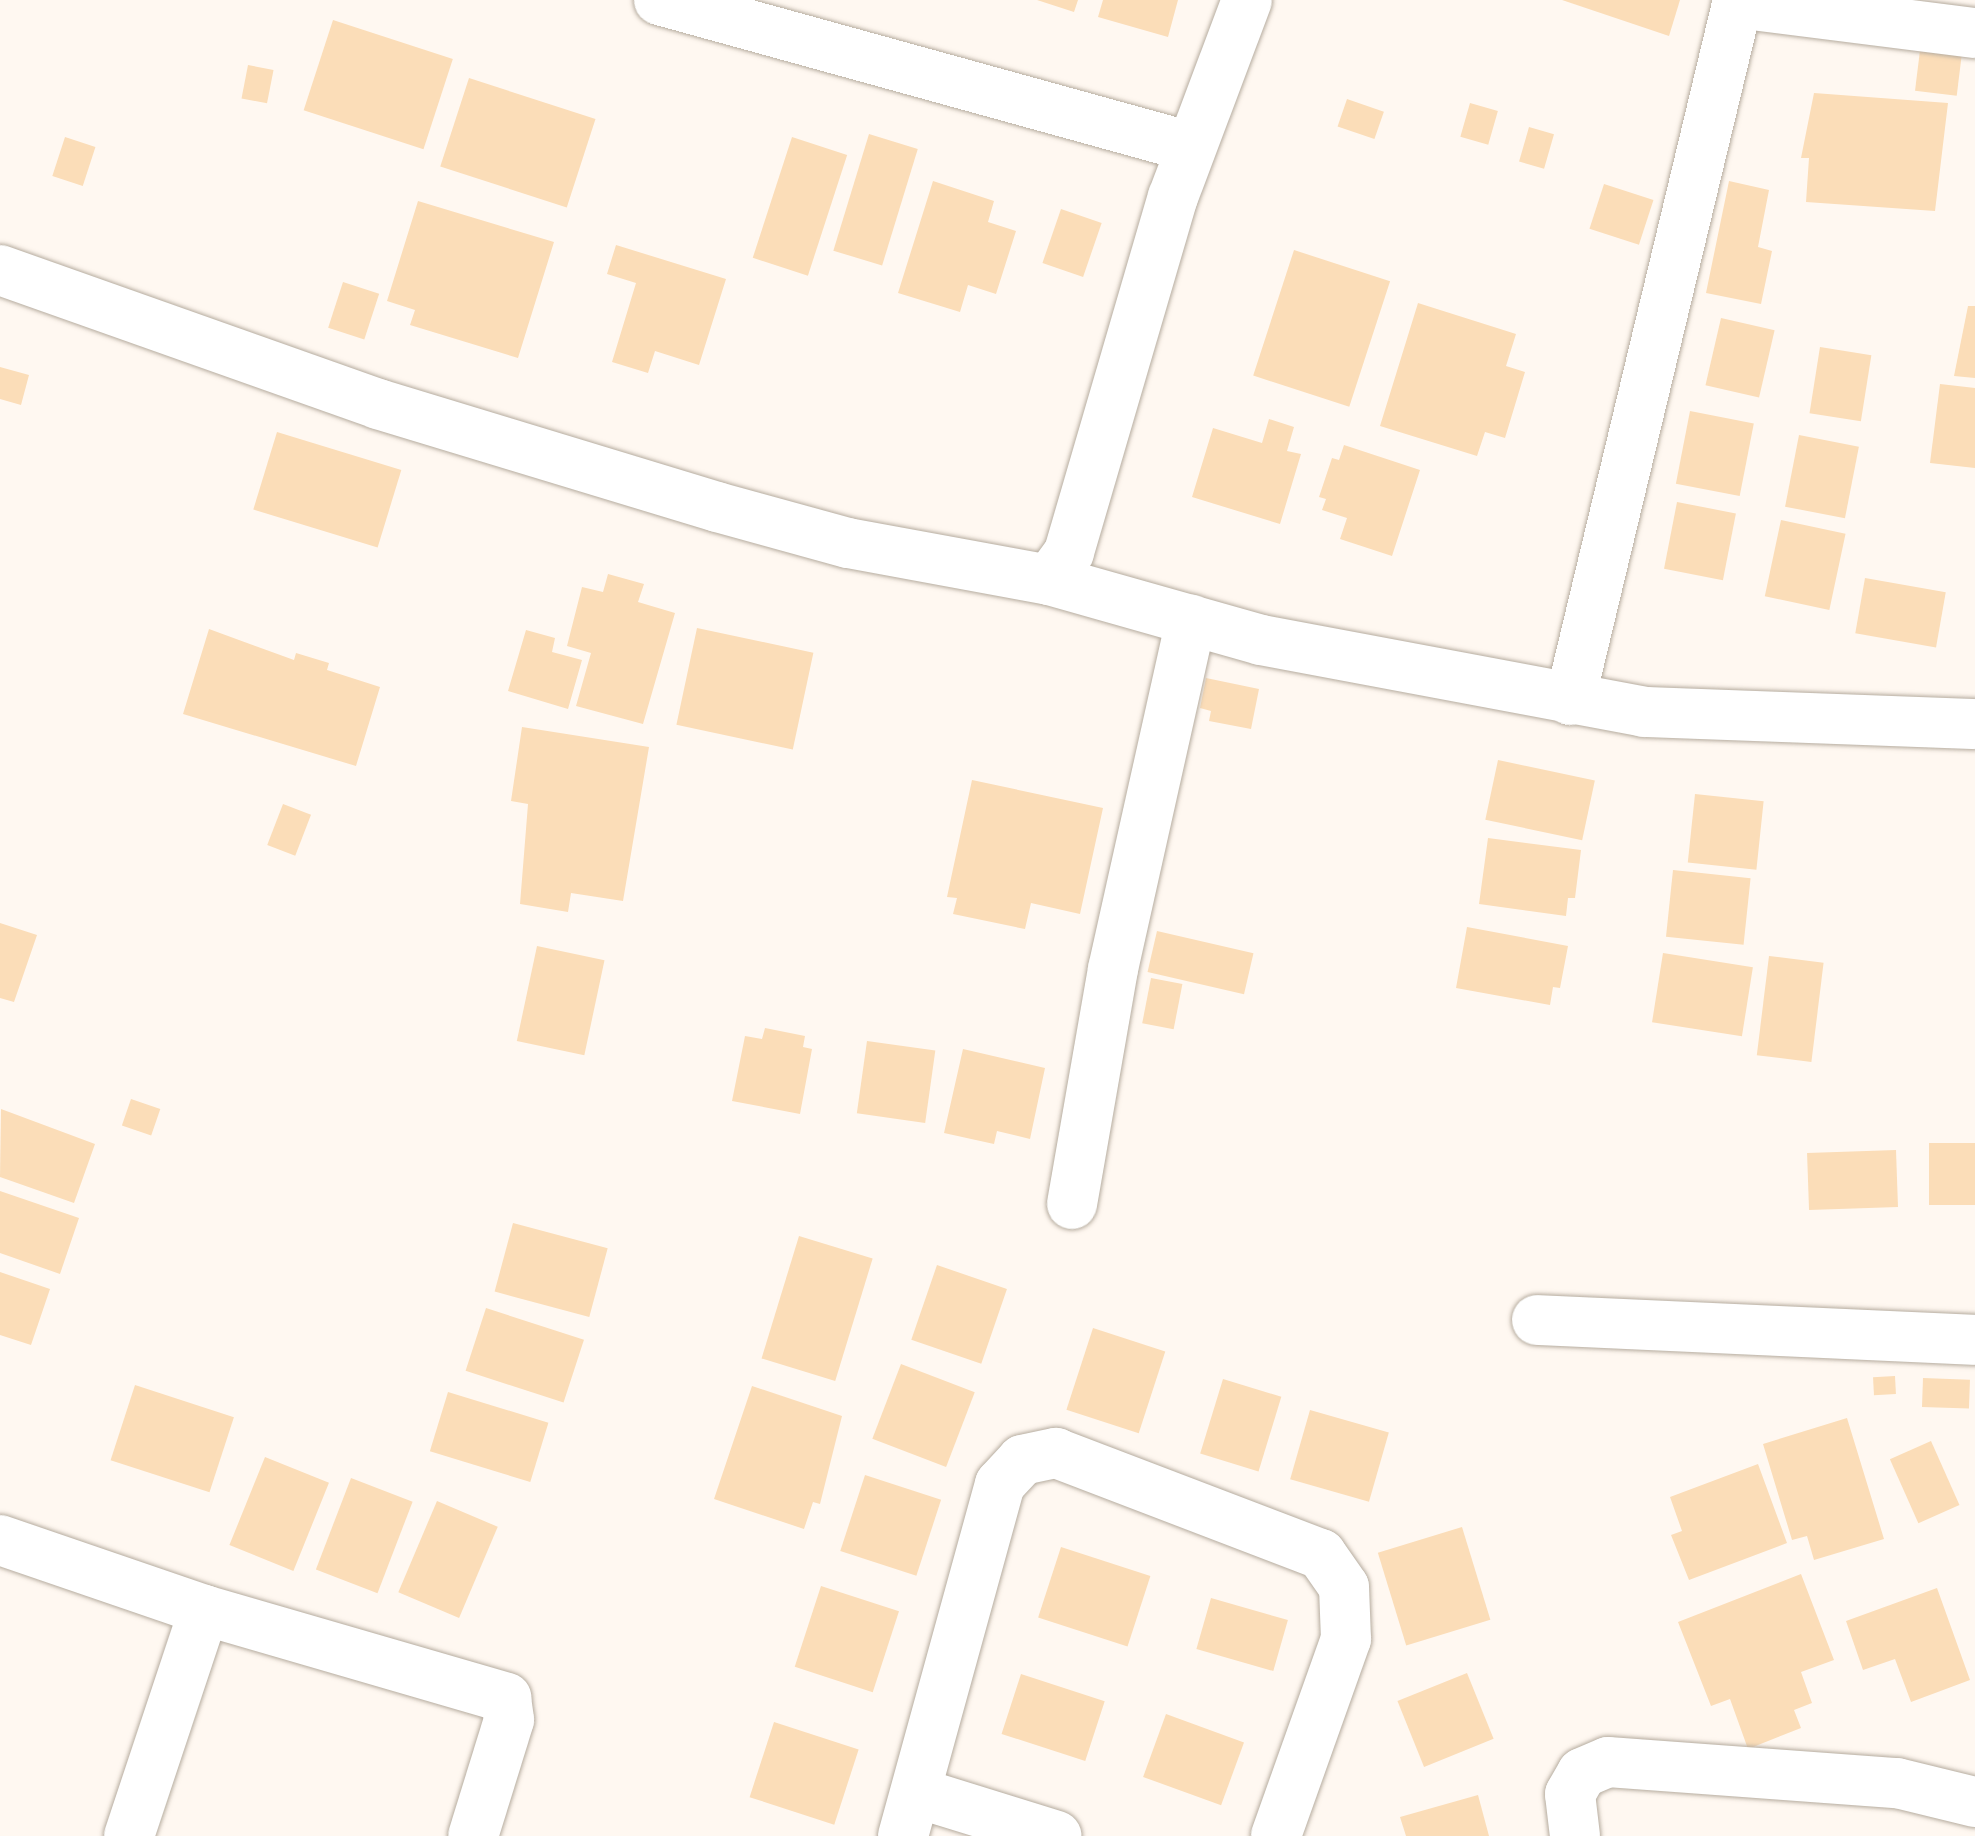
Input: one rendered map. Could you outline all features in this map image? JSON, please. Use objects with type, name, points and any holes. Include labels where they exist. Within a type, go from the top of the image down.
[{"type":"street","points":[[659,0],[733,12],[1191,148]]},
{"type":"street","points":[[1049,580],[1069,552],[1191,148],[1247,0]]},
{"type":"street","points":[[1570,700],[1738,2],[1975,33]]},
{"type":"street","points":[[0,270],[378,404],[848,543],[1049,580],[1191,620],[1644,712],[1975,724]]},
{"type":"street","points":[[1072,1204],[1113,969],[1191,620]]},
{"type":"street","points":[[1537,1320],[1975,1340]]},
{"type":"street","points":[[1056,1836],[910,1814],[1000,1484],[1022,1460],[1056,1454],[1320,1554],[1344,1587],[1346,1640],[1276,1836]]},
{"type":"street","points":[[0,1540],[204,1610],[506,1698],[508,1720],[472,1836]]},
{"type":"street","points":[[130,1836],[204,1610]]},
{"type":"street","points":[[1576,1836],[1570,1794],[1582,1772],[1608,1762],[1898,1783],[1975,1802]]},
{"type":"building","points":[[1037,0],[1078,0],[1074,12]]},
{"type":"building","points":[[1103,0],[1178,0],[1168,37],[1098,17]]},
{"type":"building","points":[[1562,0],[1680,0],[1669,36]]},
{"type":"building","points":[[333,20],[453,59],[423,149],[304,110]]},
{"type":"building","points":[[1921,42],[1963,47],[1957,96],[1915,91]]},
{"type":"building","points":[[248,65],[274,70],[267,103],[242,98]]},
{"type":"building","points":[[469,78],[595,119],[567,208],[440,166]]},
{"type":"building","points":[[1814,93],[1948,103],[1935,211],[1806,202],[1809,158],[1801,158]]},
{"type":"building","points":[[1347,99],[1384,112],[1374,139],[1338,126]]},
{"type":"building","points":[[1470,103],[1498,111],[1488,145],[1460,137]]},
{"type":"building","points":[[1529,127],[1554,134],[1544,169],[1519,162]]},
{"type":"building","points":[[869,134],[918,149],[882,266],[833,251]]},
{"type":"building","points":[[65,137],[95,147],[83,186],[52,176]]},
{"type":"building","points":[[792,137],[847,155],[808,276],[753,258]]},
{"type":"building","points":[[933,181],[994,201],[988,222],[1016,231],[996,294],[968,285],[960,312],[898,293]]},
{"type":"building","points":[[1729,181],[1769,190],[1758,247],[1772,251],[1761,304],[1706,293]]},
{"type":"building","points":[[1604,184],[1653,200],[1639,245],[1589,229]]},
{"type":"building","points":[[418,201],[554,242],[518,358],[410,325],[415,310],[387,301]]},
{"type":"building","points":[[1061,209],[1102,223],[1083,277],[1042,263]]},
{"type":"building","points":[[616,245],[726,279],[699,365],[655,351],[648,373],[612,362],[636,283],[607,274]]},
{"type":"building","points":[[1294,250],[1390,281],[1349,407],[1253,376]]},
{"type":"building","points":[[343,282],[379,294],[364,339],[328,328]]},
{"type":"building","points":[[1418,303],[1516,334],[1506,366],[1525,372],[1505,438],[1485,432],[1477,456],[1380,426]]},
{"type":"building","points":[[1968,306],[1975,306],[1975,378],[1954,376]]},
{"type":"building","points":[[1721,318],[1775,330],[1759,398],[1705,385]]},
{"type":"building","points":[[1820,347],[1871,355],[1861,421],[1810,413]]},
{"type":"building","points":[[0,367],[29,375],[21,405],[0,399]]},
{"type":"building","points":[[1940,384],[1975,388],[1975,468],[1930,463]]},
{"type":"building","points":[[1690,411],[1754,423],[1740,496],[1676,484]]},
{"type":"building","points":[[1269,419],[1294,427],[1287,451],[1301,454],[1280,524],[1192,497],[1213,428],[1262,443]]},
{"type":"building","points":[[277,432],[401,470],[378,547],[253,509]]},
{"type":"building","points":[[1799,435],[1859,447],[1845,518],[1785,507]]},
{"type":"building","points":[[1344,445],[1420,470],[1392,556],[1340,539],[1347,518],[1322,510],[1326,499],[1319,497],[1332,458],[1339,460]]},
{"type":"building","points":[[1677,502],[1736,513],[1723,580],[1664,569]]},
{"type":"building","points":[[1781,520],[1846,534],[1829,610],[1765,596]]},
{"type":"building","points":[[608,574],[644,584],[638,602],[675,613],[643,724],[576,706],[591,653],[567,646],[582,587],[603,592]]},
{"type":"building","points":[[1865,578],[1946,592],[1936,647],[1855,633]]},
{"type":"building","points":[[697,628],[813,653],[793,750],[676,725]]},
{"type":"building","points":[[209,629],[294,660],[296,653],[329,663],[327,670],[380,687],[356,766],[183,714]]},
{"type":"building","points":[[526,630],[555,638],[552,652],[582,660],[568,709],[508,691]]},
{"type":"building","points":[[1206,678],[1259,689],[1251,729],[1209,721],[1211,711],[1200,708]]},
{"type":"building","points":[[522,727],[649,747],[623,901],[571,893],[568,912],[520,904],[528,804],[511,801]]},
{"type":"building","points":[[1498,760],[1595,781],[1582,840],[1485,820]]},
{"type":"building","points":[[972,780],[1103,808],[1080,914],[1031,903],[1025,929],[953,914],[957,898],[947,897]]},
{"type":"building","points":[[1695,794],[1764,801],[1756,870],[1688,863]]},
{"type":"building","points":[[283,804],[311,815],[295,856],[267,845]]},
{"type":"building","points":[[1488,838],[1581,850],[1575,898],[1568,898],[1566,916],[1479,904]]},
{"type":"building","points":[[1673,870],[1751,878],[1744,945],[1666,937]]},
{"type":"building","points":[[0,923],[37,935],[14,1002],[0,998]]},
{"type":"building","points":[[1467,927],[1568,946],[1560,988],[1553,987],[1550,1005],[1456,988]]},
{"type":"building","points":[[1157,931],[1253,953],[1244,994],[1148,972]]},
{"type":"building","points":[[537,946],[604,960],[584,1055],[517,1041]]},
{"type":"building","points":[[1663,953],[1753,967],[1742,1036],[1652,1022]]},
{"type":"building","points":[[1769,956],[1824,963],[1811,1062],[1757,1055]]},
{"type":"building","points":[[1151,978],[1182,984],[1174,1029],[1142,1023]]},
{"type":"building","points":[[765,1028],[805,1036],[803,1047],[812,1049],[800,1114],[732,1101],[745,1036],[762,1039]]},
{"type":"building","points":[[867,1041],[935,1051],[925,1123],[857,1113]]},
{"type":"building","points":[[963,1049],[1045,1068],[1030,1139],[997,1131],[994,1144],[944,1133]]},
{"type":"building","points":[[131,1099],[160,1109],[151,1136],[122,1125]]},
{"type":"building","points":[[1,1109],[95,1144],[74,1203],[0,1177]]},
{"type":"building","points":[[1929,1143],[1975,1143],[1975,1205],[1929,1205]]},
{"type":"building","points":[[1896,1150],[1898,1207],[1809,1210],[1807,1153]]},
{"type":"building","points":[[0,1191],[79,1218],[60,1274],[0,1253]]},
{"type":"building","points":[[513,1223],[608,1248],[589,1317],[495,1292]]},
{"type":"building","points":[[799,1236],[873,1259],[835,1381],[762,1358]]},
{"type":"building","points":[[937,1265],[1007,1289],[981,1364],[911,1340]]},
{"type":"building","points":[[0,1272],[50,1289],[31,1345],[0,1335]]},
{"type":"building","points":[[486,1308],[584,1340],[564,1403],[466,1371]]},
{"type":"building","points":[[1093,1328],[1165,1351],[1139,1433],[1066,1410]]},
{"type":"building","points":[[901,1364],[975,1392],[946,1467],[872,1439]]},
{"type":"building","points":[[1895,1376],[1896,1394],[1874,1395],[1873,1377]]},
{"type":"building","points":[[1923,1378],[1970,1380],[1969,1409],[1922,1407]]},
{"type":"building","points":[[1223,1379],[1281,1397],[1259,1471],[1200,1454]]},
{"type":"building","points":[[135,1385],[234,1417],[209,1492],[111,1460]]},
{"type":"building","points":[[752,1386],[842,1416],[820,1504],[813,1502],[804,1529],[714,1499]]},
{"type":"building","points":[[448,1392],[548,1423],[530,1482],[430,1451]]},
{"type":"building","points":[[1310,1410],[1389,1433],[1369,1502],[1290,1479]]},
{"type":"building","points":[[1847,1418],[1884,1539],[1814,1560],[1807,1536],[1792,1540],[1763,1444]]},
{"type":"building","points":[[1931,1441],[1959,1505],[1918,1523],[1890,1459]]},
{"type":"building","points":[[265,1457],[329,1483],[293,1571],[229,1545]]},
{"type":"building","points":[[1758,1464],[1787,1543],[1689,1580],[1671,1535],[1682,1531],[1670,1497]]},
{"type":"building","points":[[865,1475],[941,1500],[916,1576],[840,1551]]},
{"type":"building","points":[[351,1478],[413,1502],[377,1593],[316,1569]]},
{"type":"building","points":[[437,1501],[498,1527],[459,1618],[398,1592]]},
{"type":"building","points":[[1462,1527],[1490,1620],[1406,1645],[1378,1553]]},
{"type":"building","points":[[1061,1547],[1150,1576],[1128,1646],[1038,1617]]},
{"type":"building","points":[[1801,1574],[1834,1660],[1801,1672],[1812,1703],[1794,1710],[1801,1728],[1748,1749],[1730,1699],[1711,1706],[1678,1622]]},
{"type":"building","points":[[821,1586],[899,1611],[873,1692],[795,1667]]},
{"type":"building","points":[[1937,1588],[1970,1680],[1911,1702],[1895,1659],[1863,1670],[1846,1621]]},
{"type":"building","points":[[1211,1598],[1288,1620],[1273,1671],[1196,1649]]},
{"type":"building","points":[[1467,1673],[1494,1739],[1424,1767],[1397,1701]]},
{"type":"building","points":[[1021,1674],[1105,1701],[1085,1761],[1002,1734]]},
{"type":"building","points":[[1166,1714],[1244,1742],[1221,1805],[1143,1777]]},
{"type":"building","points":[[774,1722],[859,1750],[834,1825],[750,1797]]},
{"type":"building","points":[[1478,1795],[1489,1836],[1406,1836],[1400,1817]]}]
